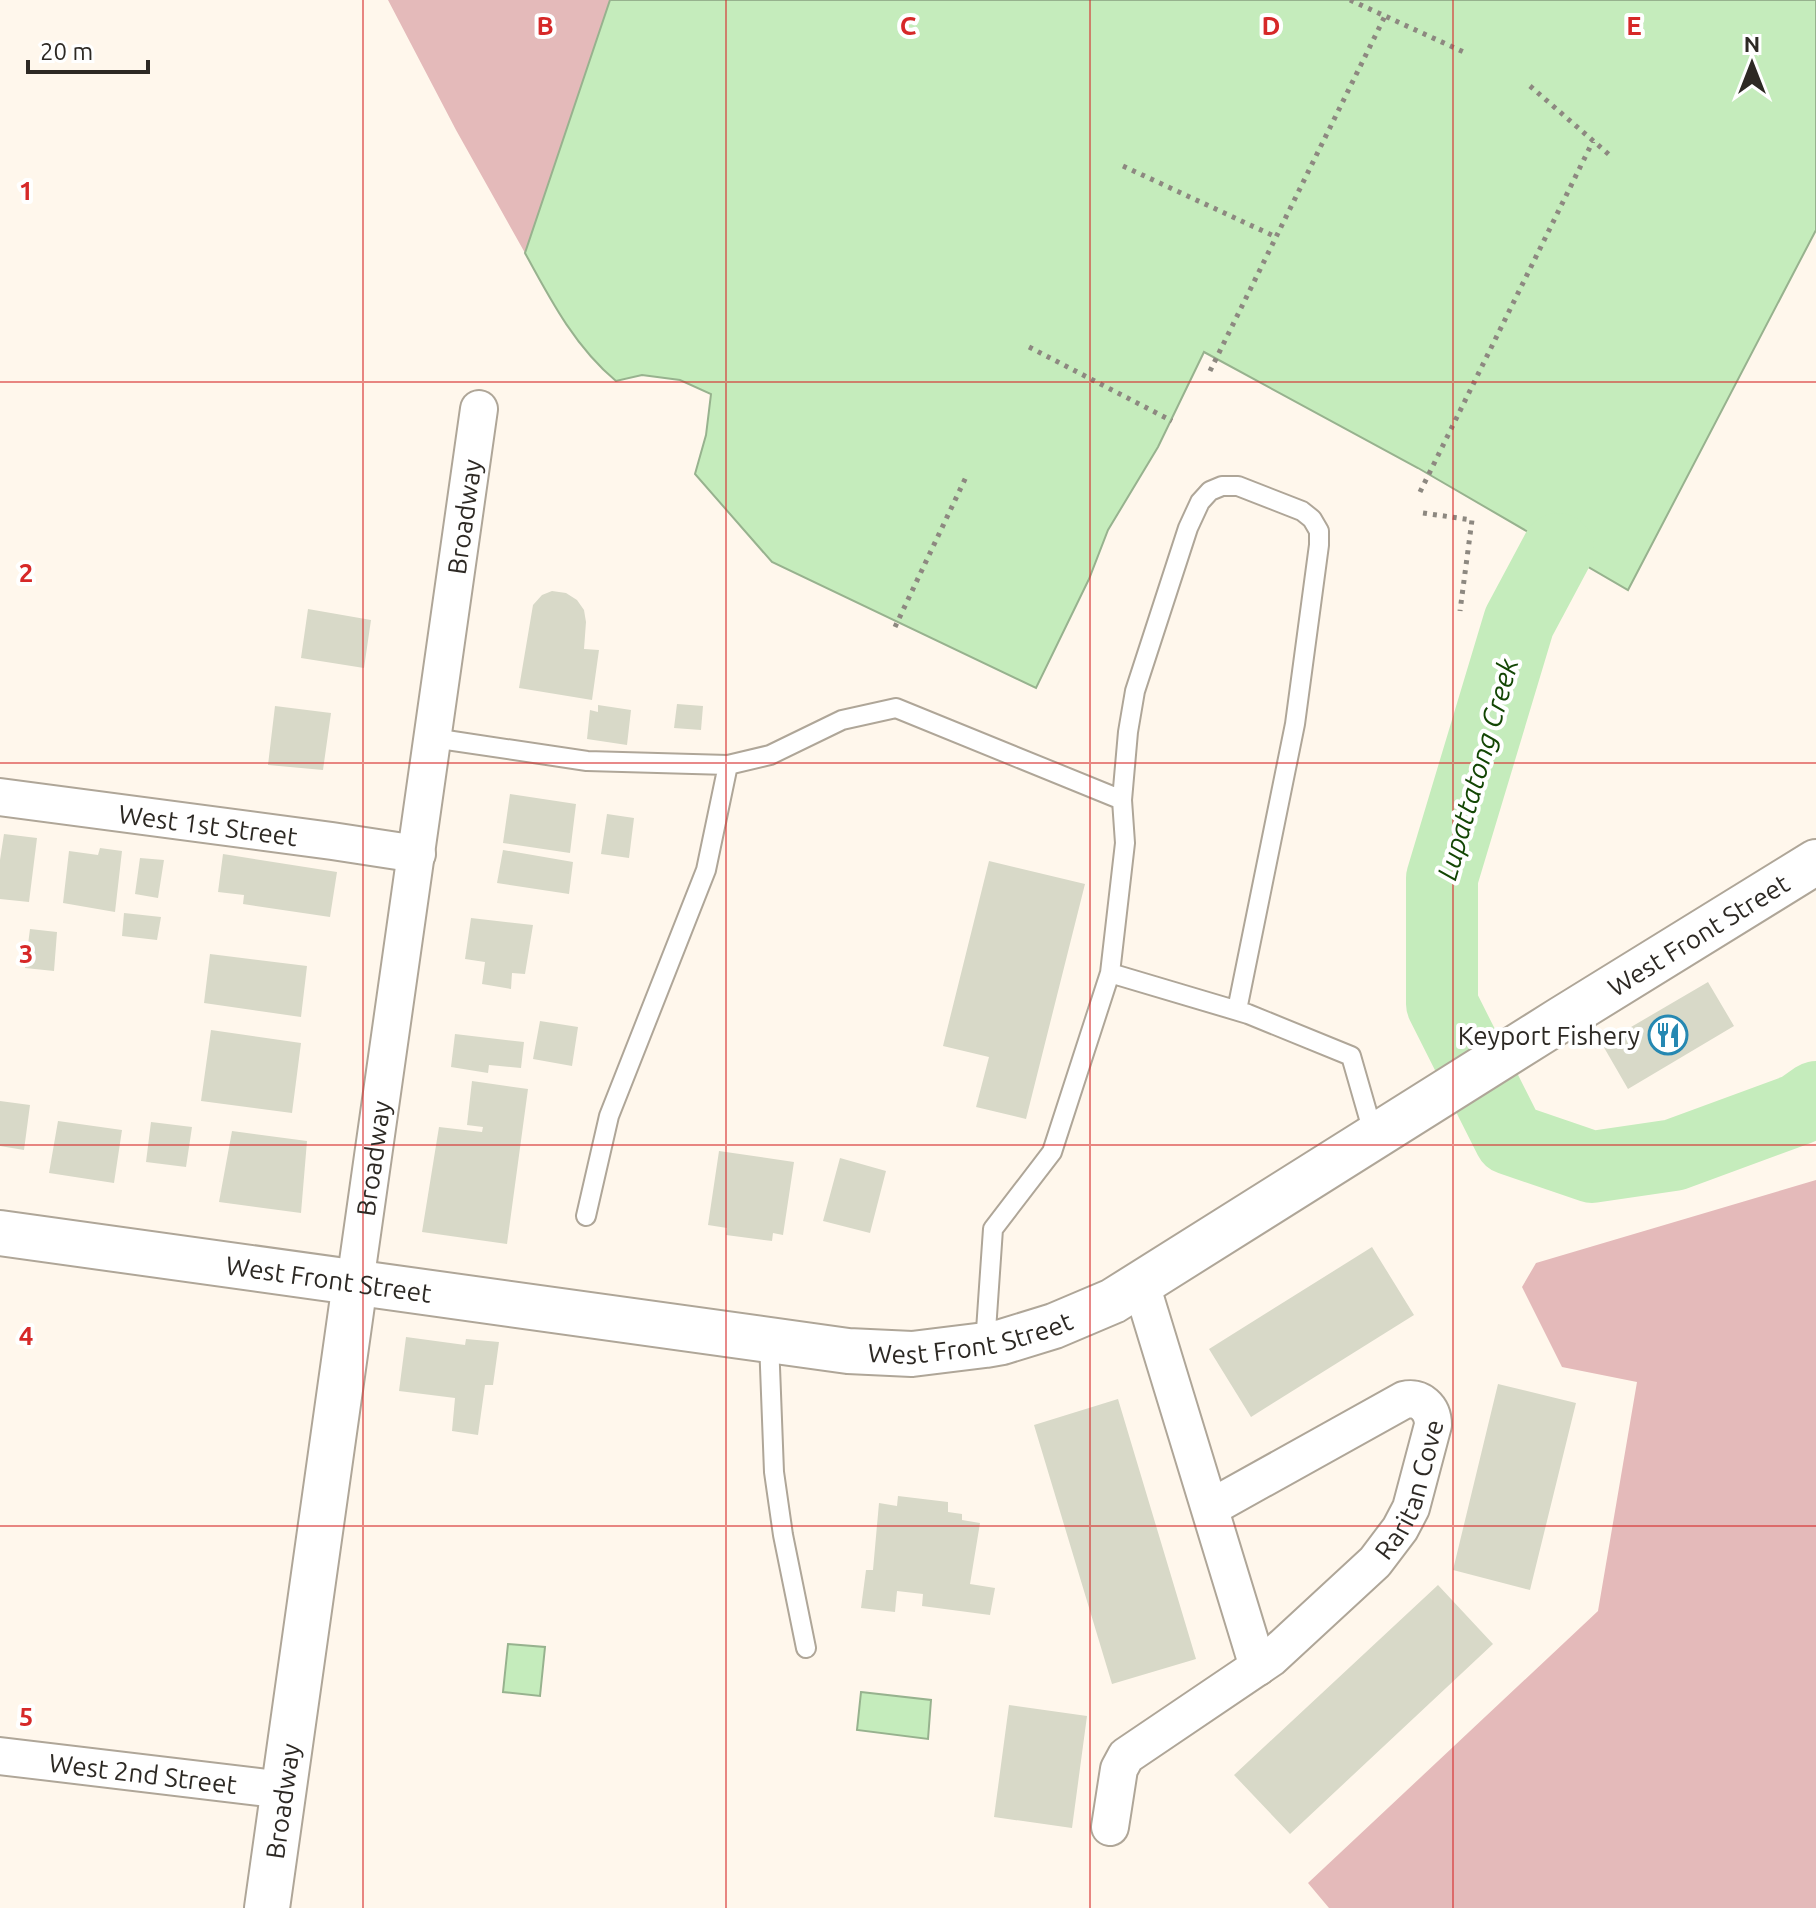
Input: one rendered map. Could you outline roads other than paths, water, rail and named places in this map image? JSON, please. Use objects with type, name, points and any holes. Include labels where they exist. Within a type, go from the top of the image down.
[{"type":"main road","name":"West Front Street","points":[[0,1233],[848,1351],[912,1354],[1002,1342],[1054,1326],[1113,1301],[1816,862]]},
{"type":"main road","name":"Broadway","points":[[267,1908],[355,1283]]},
{"type":"street","name":"Broadway","points":[[355,1283],[479,409]]},
{"type":"street","name":"West 1st Street","points":[[0,797],[417,854]]},
{"type":"street","points":[[1141,1284],[1258,1667]]},
{"type":"street","name":"Raritan Cove","points":[[1110,1827],[1119,1769],[1126,1756],[1258,1667],[1375,1562],[1400,1529],[1411,1508],[1433,1417],[1426,1405],[1414,1399],[1404,1400],[1210,1508]]},
{"type":"street","name":"West 2nd Street","points":[[0,1756],[284,1790]]},
{"type":"lane","points":[[985,1345],[993,1229],[1052,1152],[1110,973],[1125,843],[1122,800],[1135,691],[1188,528],[1200,502],[1210,491],[1222,486],[1238,486],[1302,511],[1312,519],[1319,531],[1295,724],[1237,1010]]},
{"type":"lane","points":[[433,738],[587,761],[728,765],[770,755],[842,720],[896,708],[1122,800]]},
{"type":"lane","points":[[586,1216],[609,1116],[706,870],[728,765]]},
{"type":"lane","points":[[1110,973],[1237,1010],[1351,1056],[1374,1136]]},
{"type":"lane","points":[[769,1341],[774,1472],[783,1535],[806,1648]]},
{"type":"waterway","name":"Lupattatong Creek","points":[[1558,549],[1519,622],[1442,878],[1442,1004],[1510,1139],[1592,1167],[1674,1155],[1799,1109],[1816,1097]]},
{"type":"place","name":"Keyport Fishery","points":[[1668,1035]]}]
